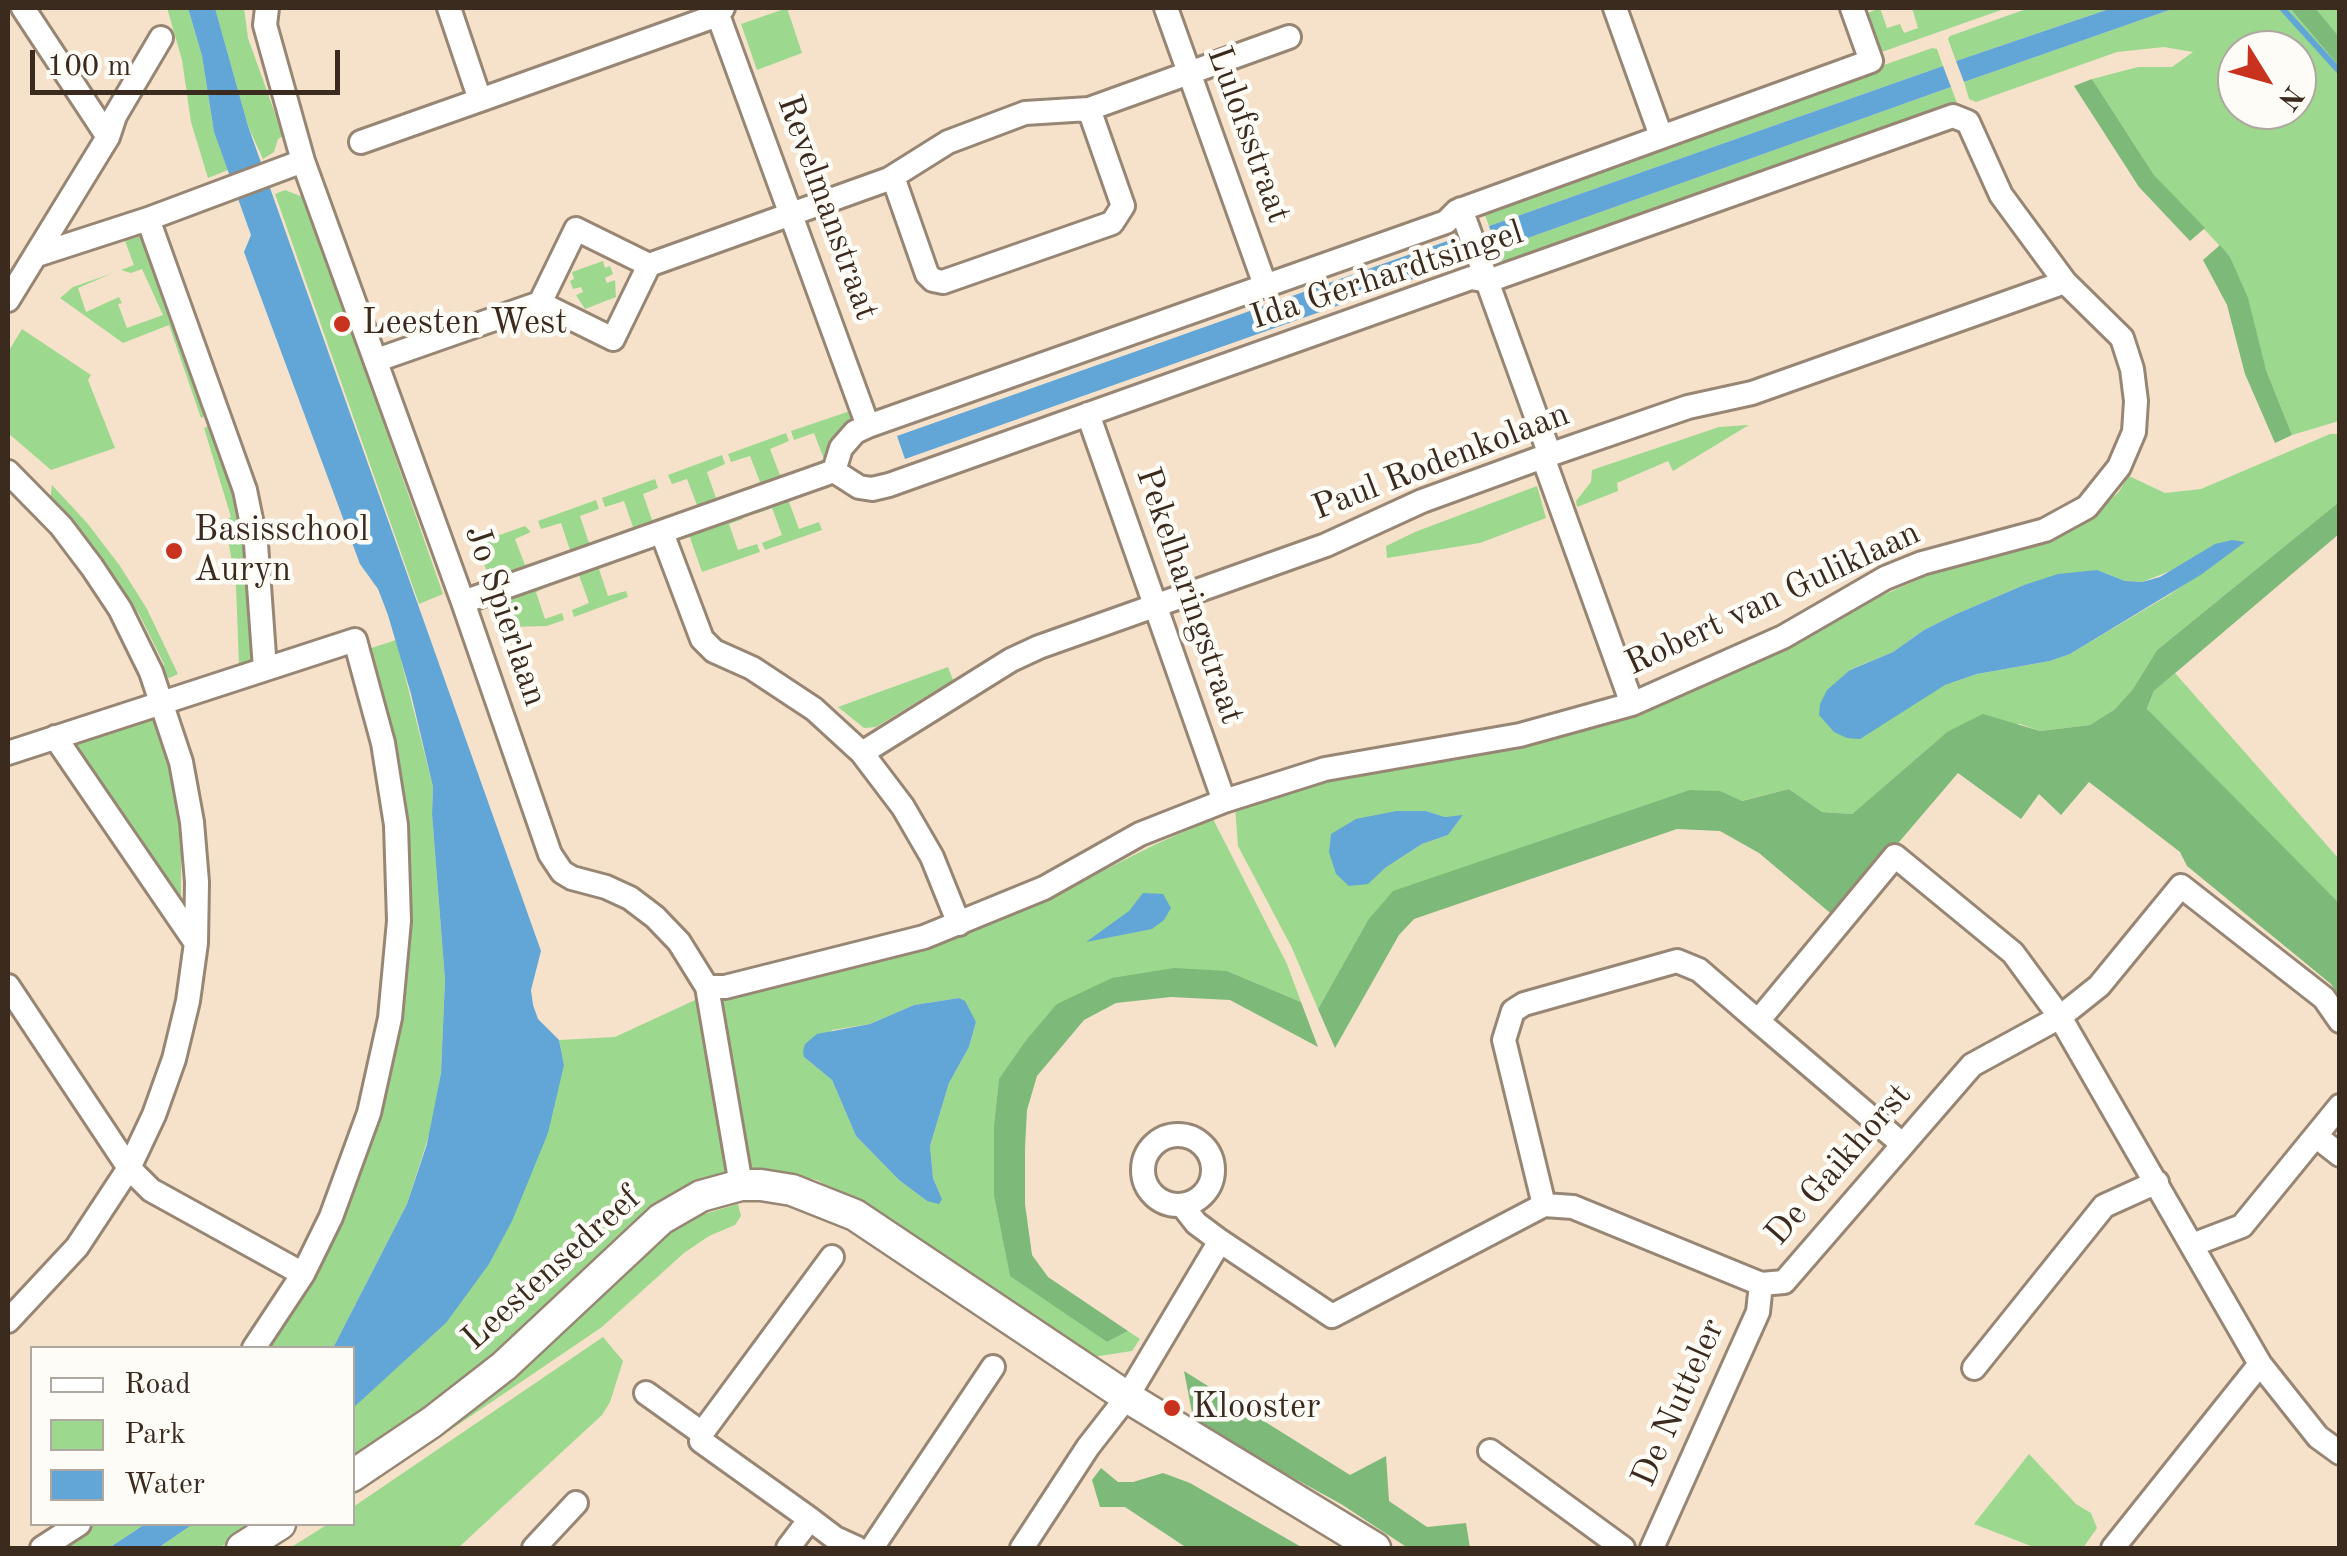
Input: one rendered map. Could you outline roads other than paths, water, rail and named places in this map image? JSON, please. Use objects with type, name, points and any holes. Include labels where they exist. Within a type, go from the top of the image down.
[{"type":"street","points":[[23,8],[108,138]]},
{"type":"street","name":"Jo Spierlaan","points":[[266,8],[264,25],[303,161],[554,864],[572,878],[630,898],[655,917],[679,942],[707,988],[741,1185]]},
{"type":"street","points":[[450,8],[480,100]]},
{"type":"street","name":"Lulofsstraat","points":[[1166,8],[1266,285]]},
{"type":"street","points":[[1616,8],[1661,136]]},
{"type":"street","name":"Ida Gerhardtsingel","points":[[1852,8],[1870,61],[1661,136],[1465,218],[868,426],[855,432],[841,448],[834,471],[858,487],[872,490],[1484,271],[1953,116],[1964,118]]},
{"type":"street","points":[[361,142],[480,100],[673,19],[721,11]]},
{"type":"street","name":"Revelmanstraat","points":[[721,11],[868,426]]},
{"type":"street","points":[[540,303],[613,339],[649,265],[893,177],[948,142],[1025,113],[1089,109],[1289,37]]},
{"type":"street","points":[[8,300],[108,138],[115,116],[161,38]]},
{"type":"street","points":[[893,177],[927,274],[933,280],[943,282],[1030,252],[1112,222],[1120,215],[1123,206],[1089,109]]},
{"type":"street","name":"Robert van Guliklaan","points":[[707,988],[726,988],[959,924],[1044,888],[1140,834],[1224,801],[1325,769],[1520,735],[1632,704],[1783,637],[1885,578],[1922,563],[2045,530],[2087,507],[2119,468],[2134,432],[2132,369],[2122,338],[2066,282],[2000,195],[1964,118]]},
{"type":"street","points":[[37,255],[148,219],[303,161]]},
{"type":"street","points":[[1465,218],[1632,704]]},
{"type":"street","points":[[148,219],[244,490],[256,544],[266,669]]},
{"type":"street","points":[[376,360],[540,303],[576,230],[649,265]]},
{"type":"street","name":"Paul Rodenkolaan","points":[[862,753],[1012,660],[1326,545],[1422,502],[1546,456],[1688,407],[1752,393],[2066,282]]},
{"type":"street","name":"Pekelharingstraat","points":[[1088,414],[1224,801]]},
{"type":"street","points":[[463,602],[834,471]]},
{"type":"street","points":[[8,472],[60,526],[99,577],[136,640],[164,702],[181,762],[197,882],[196,943],[188,1001],[174,1059],[154,1114],[128,1168],[77,1247],[9,1315]]},
{"type":"street","points":[[662,533],[707,645],[752,668],[814,710],[862,753],[903,807],[932,857],[959,924]]},
{"type":"street","points":[[8,754],[354,640],[383,743],[396,825],[399,921],[390,1018],[369,1113],[331,1217],[303,1274],[255,1346]]},
{"type":"street","points":[[55,737],[196,943]]},
{"type":"street","points":[[1758,1022],[1896,856],[2014,953],[2060,1017],[2260,1364],[2318,1437],[2340,1454]]},
{"type":"street","name":"De Gaikhorst","points":[[1544,1205],[1573,1207],[1761,1284],[1784,1282],[1972,1065],[2060,1017],[2099,986],[2180,886],[2324,998],[2340,1021]]},
{"type":"street","points":[[1182,1205],[1196,1223],[1220,1241],[1332,1316],[1544,1205],[1504,1040],[1513,1011],[1524,1004],[1677,961],[1699,970],[1902,1144]]},
{"type":"street","points":[[8,986],[128,1168],[152,1190],[303,1274]]},
{"type":"street","points":[[2192,1245],[2242,1226],[2340,1106]]},
{"type":"street","points":[[2316,1137],[2340,1155]]},
{"type":"street","points":[[1974,1368],[2104,1206],[2157,1182]]},
{"type":"street","name":"Leestensedreef","points":[[355,1474],[432,1422],[504,1366],[661,1219],[702,1196],[741,1185],[792,1190],[855,1215],[1127,1397],[1375,1548]]},
{"type":"street","points":[[1022,1548],[1127,1397],[1220,1241]]},
{"type":"street","points":[[832,1257],[702,1433],[700,1441],[836,1538],[858,1548]]},
{"type":"street","name":"De Nutteler","points":[[1652,1548],[1758,1312],[1761,1284]]},
{"type":"street","points":[[2114,1548],[2260,1364]]},
{"type":"street","points":[[872,1548],[993,1367]]},
{"type":"street","points":[[646,1393],[702,1433]]},
{"type":"street","points":[[1490,1451],[1623,1548]]},
{"type":"street","points":[[534,1548],[576,1503]]},
{"type":"street","points":[[788,1548],[810,1519]]},
{"type":"street","points":[[42,1548],[76,1526]]},
{"type":"street","points":[[242,1548],[277,1526]]},
{"type":"water","points":[[188,8],[215,8],[248,126],[541,951],[531,990],[533,1005],[538,1019],[559,1040],[564,1065],[548,1133],[512,1221],[489,1264],[446,1323],[355,1406],[355,1346],[334,1346],[407,1204],[427,1144],[441,1073],[445,980],[433,787],[388,615],[378,589],[360,564],[244,252],[251,235],[214,132],[202,56]]},
{"type":"water","points":[[2112,8],[2175,8],[1964,82],[1956,61]]},
{"type":"water","points":[[1943,66],[1951,87],[1497,249],[1489,226]]},
{"type":"water","points":[[1453,239],[1461,262],[905,459],[897,436]]},
{"type":"water","points":[[2245,542],[2202,574],[2070,654],[1945,685],[1860,739],[1834,732],[1819,715],[1827,690],[1850,670],[1893,652],[1954,615],[2024,585],[2058,574],[2097,570],[2125,581],[2142,582],[2160,577],[2215,544]]},
{"type":"water","points":[[1396,811],[1426,811],[1445,817],[1463,815],[1448,835],[1422,844],[1368,884],[1349,886],[1336,874],[1329,852],[1331,834],[1356,819]]},
{"type":"water","points":[[1143,893],[1163,894],[1171,908],[1164,920],[1152,929],[1086,942],[1129,911]]},
{"type":"water","points":[[959,998],[965,1001],[976,1022],[969,1047],[949,1083],[930,1146],[933,1178],[942,1199],[939,1204],[927,1201],[899,1180],[856,1136],[832,1080],[804,1057],[803,1051],[817,1034],[870,1024],[914,1005]]},
{"type":"water","points":[[142,1526],[190,1526],[158,1548],[109,1548]]},
{"type":"waterway","points":[[2282,8],[2340,72]]},
{"type":"place","name":"Leesten West","points":[[342,324]]},
{"type":"place","name":"Basisschool Auryn","points":[[174,551]]},
{"type":"place","name":"Klooster","points":[[1172,1408]]}]
